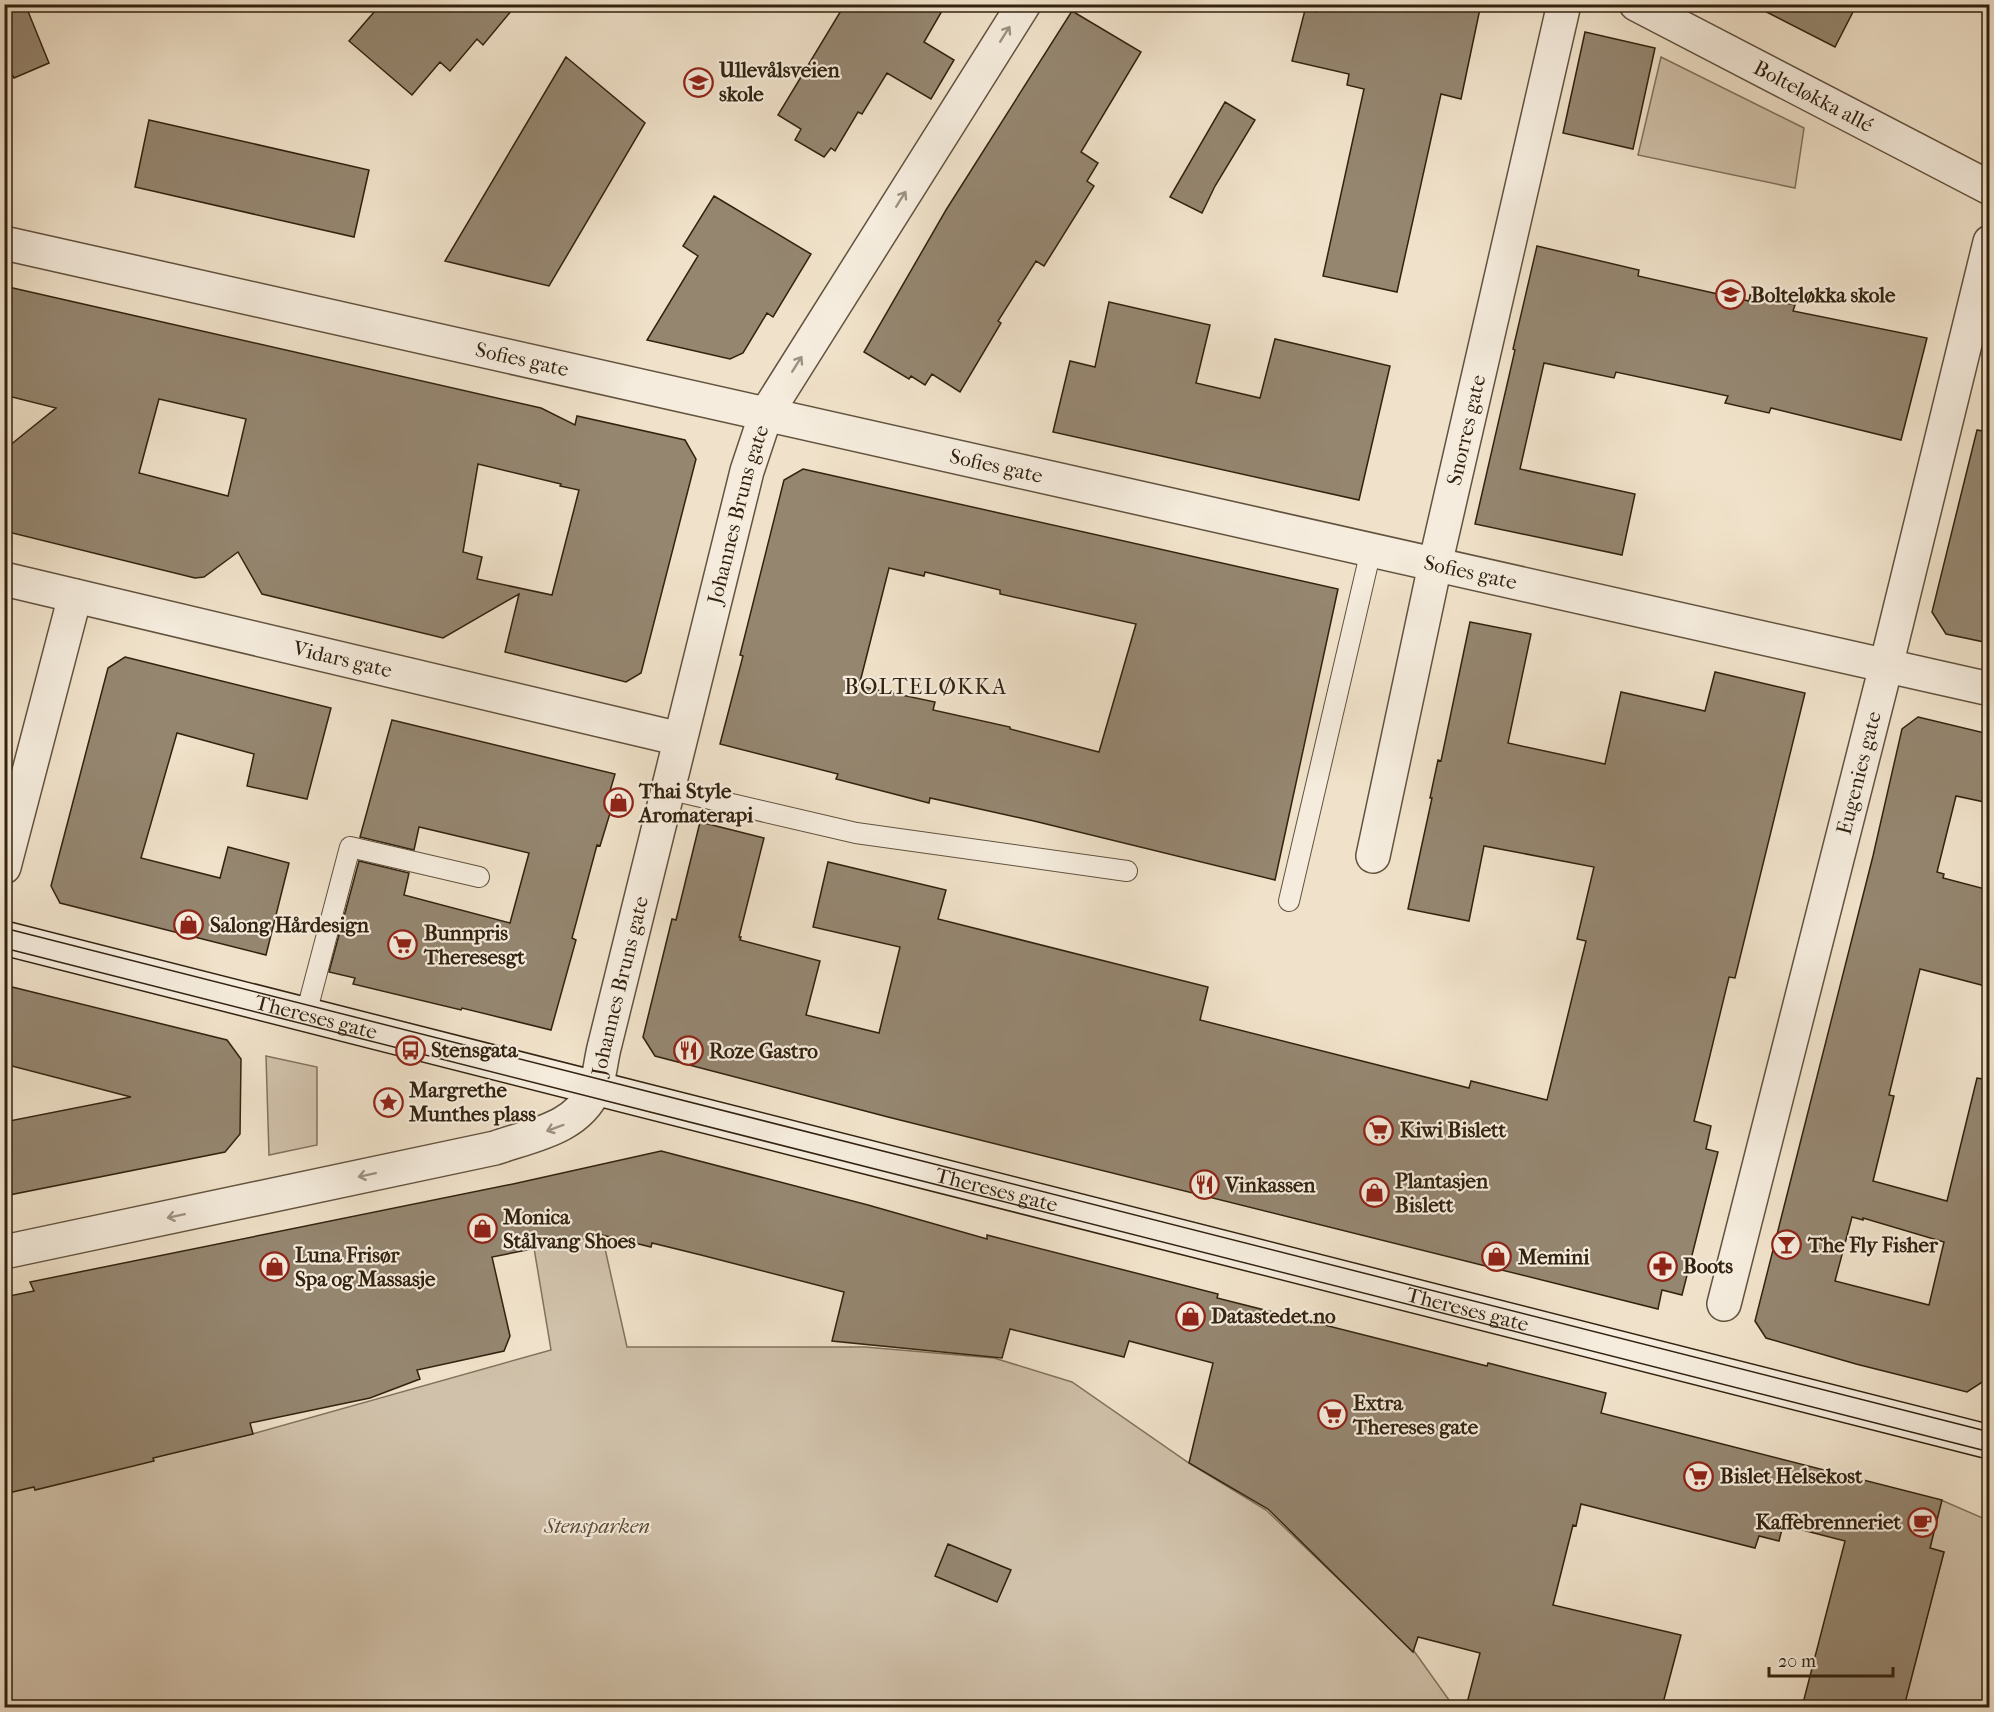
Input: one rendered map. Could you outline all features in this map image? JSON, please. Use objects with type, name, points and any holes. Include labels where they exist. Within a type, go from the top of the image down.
[{"type":"street","name":"Johannes Bruns gate","points":[[596,1088],[604,1044],[747,471],[766,414],[1024,4]]},
{"type":"street","name":"Snorres gate","points":[[1373,856],[1435,565],[1564,4]]},
{"type":"street","name":"Bolteløkka allé","points":[[1636,4],[1989,188]]},
{"type":"street","name":"Eugenies gate","points":[[1724,1304],[1886,666],[1989,242]]},
{"type":"street","name":"Sofies gate","points":[[4,243],[1989,689]]},
{"type":"street","name":"Vidars gate","points":[[4,579],[680,739]]},
{"type":"street","points":[[4,867],[75,596]]},
{"type":"street","name":"Thereses gate","points":[[4,938],[1989,1442]]},
{"type":"street","points":[[4,1252],[495,1148],[566,1124],[584,1108],[596,1088]]},
{"type":"lane","points":[[1289,901],[1371,550]]},
{"type":"lane","points":[[667,789],[856,833],[1127,871]]},
{"type":"lane","points":[[306,1014],[350,847],[479,877]]},
{"type":"green space","points":[[1661,57],[1804,128],[1795,188],[1638,155]]},
{"type":"green space","points":[[266,1056],[317,1067],[317,1145],[269,1155]]},
{"type":"green space","name":"Stensparken","points":[[602,1235],[627,1347],[865,1347],[994,1358],[1072,1382],[1189,1463],[1266,1510],[1414,1651],[1454,1707],[5,1707],[4,1493],[252,1434],[551,1350],[534,1248]]},
{"type":"green space","points":[[1941,1500],[1985,1519],[1989,1525],[1989,1707],[1903,1708],[1944,1552],[1930,1548]]},
{"type":"building","points":[[4,4],[25,4],[49,63],[14,78],[13,76],[4,79]]},
{"type":"building","points":[[381,4],[517,4],[483,45],[477,39],[450,71],[440,62],[412,95],[349,41]]},
{"type":"building","points":[[845,4],[946,4],[924,42],[954,60],[931,99],[887,73],[862,114],[858,112],[835,151],[831,148],[824,157],[795,140],[801,129],[778,115]]},
{"type":"building","points":[[1318,4],[1481,4],[1461,99],[1441,94],[1397,292],[1323,276],[1364,89],[1347,85],[1349,74],[1292,61],[1305,10],[1316,12]]},
{"type":"building","points":[[1751,4],[1857,4],[1835,47]]},
{"type":"building","points":[[1072,11],[1141,52],[1081,152],[1098,163],[1087,181],[1094,186],[1044,266],[1036,261],[998,321],[1001,323],[960,392],[932,374],[925,385],[911,376],[909,379],[864,352],[946,210]]},
{"type":"building","points":[[1585,32],[1655,48],[1633,149],[1563,133]]},
{"type":"building","points":[[566,57],[645,123],[549,286],[445,261]]},
{"type":"building","points":[[1225,102],[1255,120],[1215,186],[1202,213],[1170,197]]},
{"type":"building","points":[[149,120],[369,170],[354,237],[135,187]]},
{"type":"building","points":[[714,196],[811,254],[773,317],[767,313],[743,353],[730,359],[647,340],[698,256],[683,246]]},
{"type":"building","points":[[1537,246],[1639,270],[1638,276],[1749,301],[1750,295],[1795,305],[1793,311],[1927,338],[1901,440],[1771,408],[1769,413],[1725,403],[1728,396],[1616,372],[1614,378],[1544,363],[1520,469],[1635,494],[1622,555],[1475,524]]},
{"type":"building","points":[[4,286],[541,408],[575,425],[577,416],[685,440],[696,459],[641,673],[626,682],[505,652],[519,594],[443,638],[262,594],[238,552],[204,577],[195,578],[4,531],[4,450],[56,408],[4,395]],"holes":[[[159,399],[246,419],[228,496],[139,473]],[[478,464],[579,490],[552,595],[477,579],[482,557],[463,552]]]},
{"type":"building","points":[[1109,302],[1210,325],[1196,383],[1260,398],[1275,339],[1390,366],[1359,500],[1053,432],[1070,361],[1095,367]]},
{"type":"building","points":[[1977,430],[1989,432],[1989,643],[1946,634],[1932,612]]},
{"type":"building","points":[[803,469],[1338,589],[1275,880],[1034,821],[930,798],[929,803],[836,779],[838,774],[720,744],[784,480]],"holes":[[[889,568],[924,576],[925,572],[1000,590],[1000,594],[1136,624],[1099,752],[1010,729],[1010,727],[933,710],[935,702],[859,686]]]},
{"type":"building","points":[[1470,622],[1531,634],[1508,743],[1605,764],[1621,692],[1705,711],[1715,672],[1805,693],[1735,978],[1729,977],[1694,1121],[1711,1126],[1706,1149],[1718,1152],[1682,1295],[1662,1290],[1658,1309],[888,1117],[655,1056],[643,1037],[672,919],[676,920],[700,822],[764,838],[739,937],[741,937],[740,940],[820,961],[806,1015],[879,1033],[900,947],[813,927],[828,862],[946,890],[938,919],[1208,987],[1200,1020],[1469,1088],[1471,1081],[1547,1100],[1586,941],[1577,939],[1594,867],[1484,846],[1469,921],[1408,909],[1438,760],[1441,761]]},
{"type":"building","points":[[125,657],[331,708],[307,799],[247,786],[254,754],[177,733],[141,858],[220,878],[228,847],[289,863],[266,955],[60,903],[51,886],[108,668]]},
{"type":"building","points":[[1918,717],[1989,734],[1989,803],[1956,796],[1937,872],[1944,874],[1943,878],[1989,890],[1989,987],[1920,969],[1889,1095],[1894,1096],[1873,1181],[1947,1201],[1977,1078],[1989,1080],[1989,1370],[1987,1379],[1967,1392],[1766,1338],[1755,1321],[1873,856],[1902,729]],"holes":[[[1852,1217],[1863,1220],[1863,1218],[1944,1242],[1929,1305],[1835,1281]]]},
{"type":"building","points":[[392,720],[615,774],[605,808],[611,810],[600,846],[597,845],[572,938],[576,940],[551,1030],[353,984],[355,978],[329,972],[359,861],[409,873],[404,895],[510,923],[529,853],[419,827],[414,850],[360,837]]},
{"type":"building","points":[[4,985],[227,1040],[241,1059],[240,1134],[225,1152],[4,1196],[4,1122],[131,1097],[4,1064]]},
{"type":"building","points":[[661,1151],[868,1205],[987,1239],[987,1235],[1218,1294],[1217,1298],[1487,1366],[1488,1363],[1606,1393],[1601,1413],[1942,1500],[1930,1548],[1944,1552],[1904,1707],[1802,1707],[1845,1541],[1783,1525],[1779,1541],[1759,1536],[1755,1548],[1581,1504],[1576,1526],[1573,1525],[1553,1605],[1681,1635],[1662,1707],[1466,1707],[1480,1653],[1418,1637],[1413,1652],[1268,1509],[1189,1463],[1213,1363],[1129,1341],[1124,1357],[1010,1329],[1002,1358],[832,1341],[844,1292],[652,1243],[651,1247],[602,1235],[492,1257],[510,1336],[504,1351],[417,1370],[420,1379],[370,1398],[250,1423],[253,1434],[35,1490],[34,1487],[4,1494],[4,1297],[34,1291],[30,1282],[513,1184]]},
{"type":"building","points":[[948,1544],[1011,1570],[997,1602],[935,1576]]},
{"type":"tram line","points":[[4,928],[1990,1432]]},
{"type":"tram line","points":[[4,948],[1990,1452]]},
{"type":"place","name":"Ullevålsveien skole","points":[[698,82]]},
{"type":"place","name":"Bolteløkka skole","points":[[1730,295]]},
{"type":"place","name":"Thai Style Aromaterapi","points":[[618,803]]},
{"type":"place","name":"Salong Hårdesign","points":[[189,925]]},
{"type":"place","name":"Bunnpris Theresesgt","points":[[403,945]]},
{"type":"place","name":"Stensgata","points":[[410,1050]]},
{"type":"place","name":"Roze Gastro","points":[[688,1051]]},
{"type":"place","name":"Margrethe Munthes plass","points":[[388,1102]]},
{"type":"place","name":"Kiwi Bislett","points":[[1379,1130]]},
{"type":"place","name":"Vinkassen","points":[[1204,1185]]},
{"type":"place","name":"Plantasjen Bislett","points":[[1374,1193]]},
{"type":"place","name":"Monica Stålvang Shoes","points":[[482,1229]]},
{"type":"place","name":"The Fly Fisher","points":[[1787,1245]]},
{"type":"place","name":"Memini","points":[[1497,1257]]},
{"type":"place","name":"Boots","points":[[1662,1266]]},
{"type":"place","name":"Luna Frisør Spa og Massasje","points":[[274,1267]]},
{"type":"place","name":"Datastedet.no","points":[[1190,1316]]},
{"type":"place","name":"Extra Thereses gate","points":[[1332,1415]]},
{"type":"place","name":"Bislet Helsekost","points":[[1699,1476]]},
{"type":"place","name":"Kaffebrenneriet","points":[[1922,1522]]},
{"type":"district","name":"BOLTELØKKA","points":[[926,686]]}]
